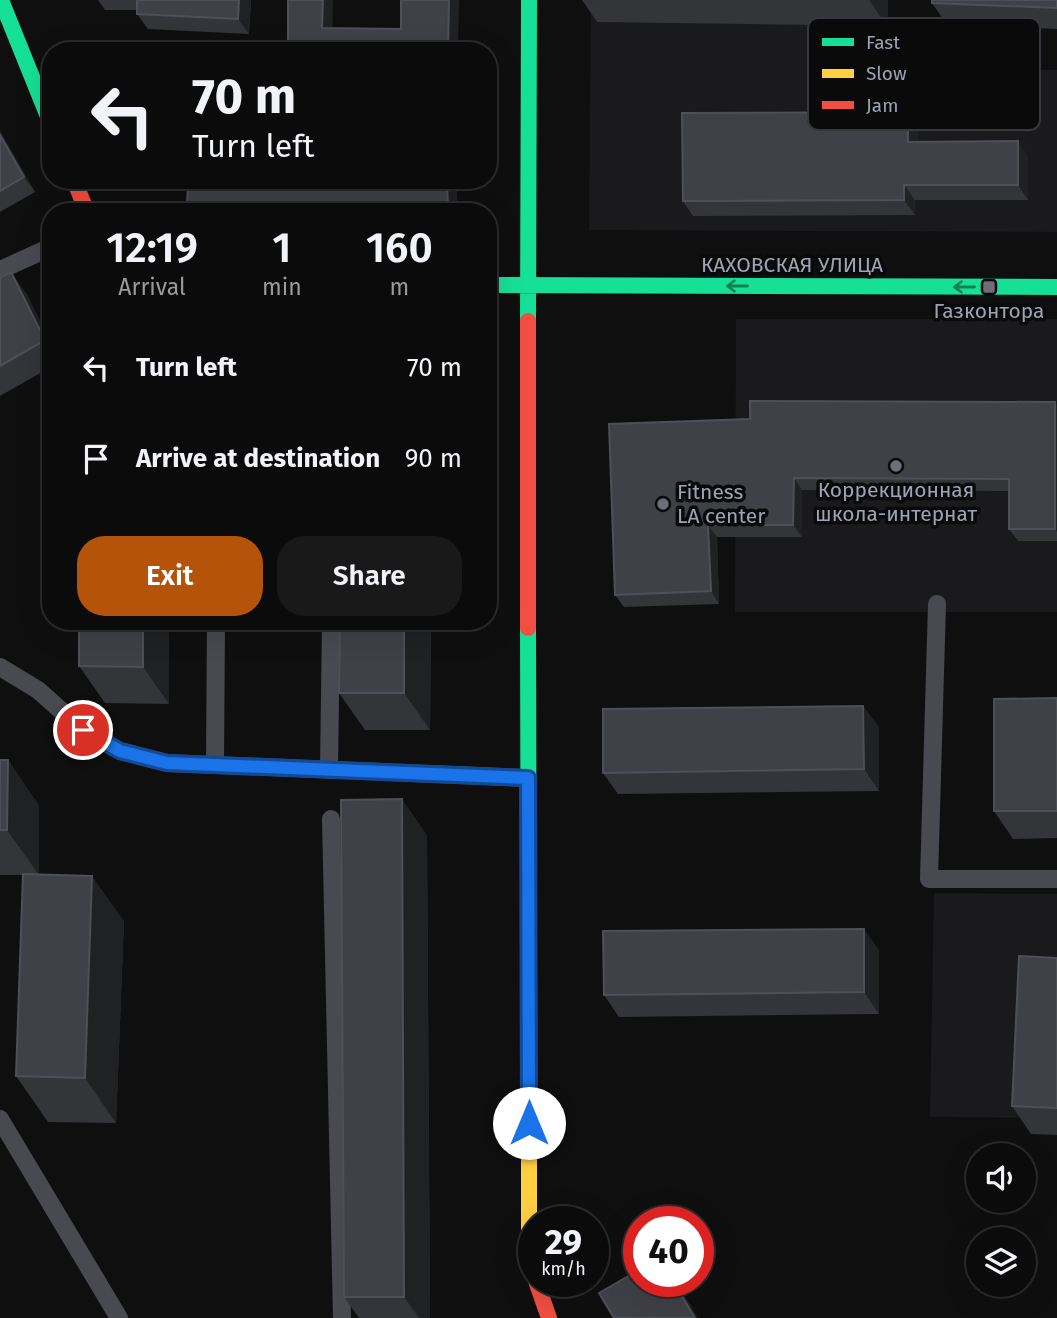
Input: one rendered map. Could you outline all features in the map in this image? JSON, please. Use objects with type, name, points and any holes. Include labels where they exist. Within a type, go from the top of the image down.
[{"type":"street","points":[[1,0],[42,103]]},
{"type":"street","points":[[529,0],[529,1206]]},
{"type":"street","name":"КАХОВСКАЯ УЛИЦА","points":[[497,285],[1057,288]]},
{"type":"street","points":[[541,1297],[548,1318]]},
{"type":"lane","points":[[0,270],[42,251]]},
{"type":"lane","points":[[937,604],[929,879],[1057,879]]},
{"type":"lane","points":[[215,765],[216,630]]},
{"type":"lane","points":[[329,770],[331,630]]},
{"type":"lane","points":[[0,667],[38,690],[83,730],[120,751],[167,763],[528,778]]},
{"type":"lane","points":[[331,819],[342,1318]]},
{"type":"lane","points":[[0,1119],[119,1318]]},
{"type":"shaded area","points":[[591,0],[857,0],[857,18],[808,18],[808,130],[1040,130],[1040,70],[1057,70],[1057,232],[589,230]]},
{"type":"shaded area","name":"Коррекционная школа-интернат","points":[[736,319],[1057,319],[1057,612],[735,612]]},
{"type":"shaded area","points":[[934,893],[1057,894],[1057,1118],[930,1117]]},
{"type":"building","points":[[137,0],[239,0],[238,19],[137,14]]},
{"type":"building","points":[[288,0],[323,0],[322,28],[401,29],[401,0],[449,0],[448,42],[288,42]]},
{"type":"building","points":[[932,0],[1057,0],[1057,8],[932,3]]},
{"type":"building","points":[[808,112],[808,130],[908,130],[908,142],[1018,141],[1018,185],[904,185],[904,200],[683,201],[682,113]]},
{"type":"building","points":[[0,135],[24,177],[0,191]]},
{"type":"building","points":[[188,189],[447,189],[448,203],[187,203]]},
{"type":"building","points":[[11,272],[42,334],[42,342],[0,366],[0,278]]},
{"type":"building","points":[[750,401],[1055,402],[1055,529],[1009,529],[1009,479],[794,478],[793,525],[708,525],[711,591],[615,595],[609,424],[750,419]]},
{"type":"building","points":[[79,630],[143,630],[143,667],[79,666]]},
{"type":"building","points":[[340,630],[404,630],[404,693],[339,693]]},
{"type":"building","points":[[1057,698],[1057,811],[994,811],[994,699]]},
{"type":"building","points":[[863,706],[864,769],[603,773],[603,709]]},
{"type":"building","points":[[0,760],[8,760],[7,830],[0,830]]},
{"type":"building","points":[[402,799],[404,1297],[344,1297],[341,800]]},
{"type":"building","points":[[23,874],[92,876],[85,1078],[16,1076]]},
{"type":"building","points":[[864,929],[864,992],[604,995],[603,931]]},
{"type":"building","points":[[1019,956],[1057,958],[1057,1108],[1012,1106]]},
{"type":"building","points":[[623,1279],[623,1297],[683,1297],[695,1318],[614,1318],[601,1297],[609,1297],[609,1287]]},
{"type":"traffic: fast","points":[[1,0],[42,102]]},
{"type":"traffic: fast","points":[[528,321],[529,0]]},
{"type":"traffic: fast","points":[[497,285],[1057,287]]},
{"type":"traffic: fast","points":[[528,628],[529,1034]]},
{"type":"traffic: slow","points":[[529,1034],[529,1206]]},
{"type":"traffic: jam","points":[[78,189],[83,203]]},
{"type":"traffic: jam","points":[[528,321],[528,628]]},
{"type":"traffic: jam","points":[[542,1297],[549,1318]]},
{"type":"place","name":"Газконтора","points":[[989,287]]},
{"type":"place","name":"Коррекционная школа-интернат","points":[[896,466]]},
{"type":"place","name":"Fitness LA center","points":[[663,504]]},
{"type":"route","points":[[83,730],[120,751],[167,763],[528,778],[529,1123]]}]
